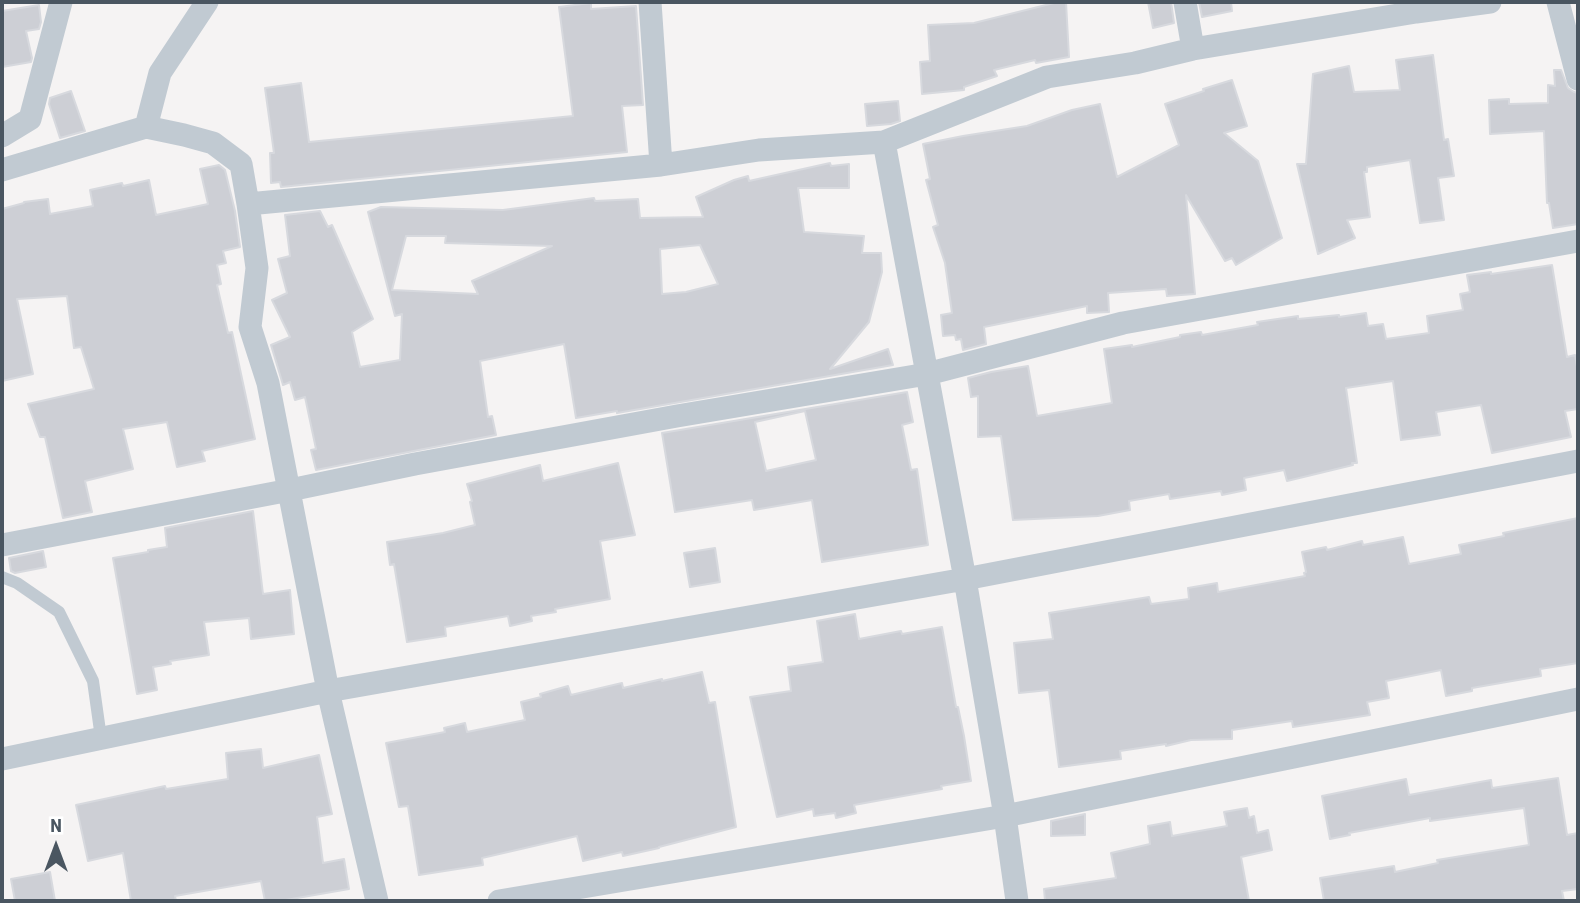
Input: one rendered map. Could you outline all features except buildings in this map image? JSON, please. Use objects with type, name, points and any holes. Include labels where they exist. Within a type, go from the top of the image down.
[{"type":"street","points":[[2,136],[30,119],[61,2]]},
{"type":"street","points":[[146,127],[160,73],[207,2]]},
{"type":"street","points":[[650,2],[661,165]]},
{"type":"street","points":[[1185,2],[1193,48]]},
{"type":"street","points":[[248,204],[661,165],[759,150],[884,142],[1047,77],[1135,63],[1193,48],[1414,7],[1490,2]]},
{"type":"street","points":[[1558,2],[1578,79]]},
{"type":"street","points":[[2,170],[146,127],[213,143],[241,163],[257,268],[250,327],[268,383],[328,691],[377,901]]},
{"type":"street","points":[[884,142],[965,579],[1017,901]]},
{"type":"street","points":[[2,545],[494,450],[927,374],[1123,323],[1578,242]]},
{"type":"street","points":[[2,759],[328,691],[965,579],[1578,461]]},
{"type":"street","points":[[499,901],[1005,816],[1578,699]]},
{"type":"lane","points":[[2,577],[17,583],[59,612],[93,681],[101,738]]}]
